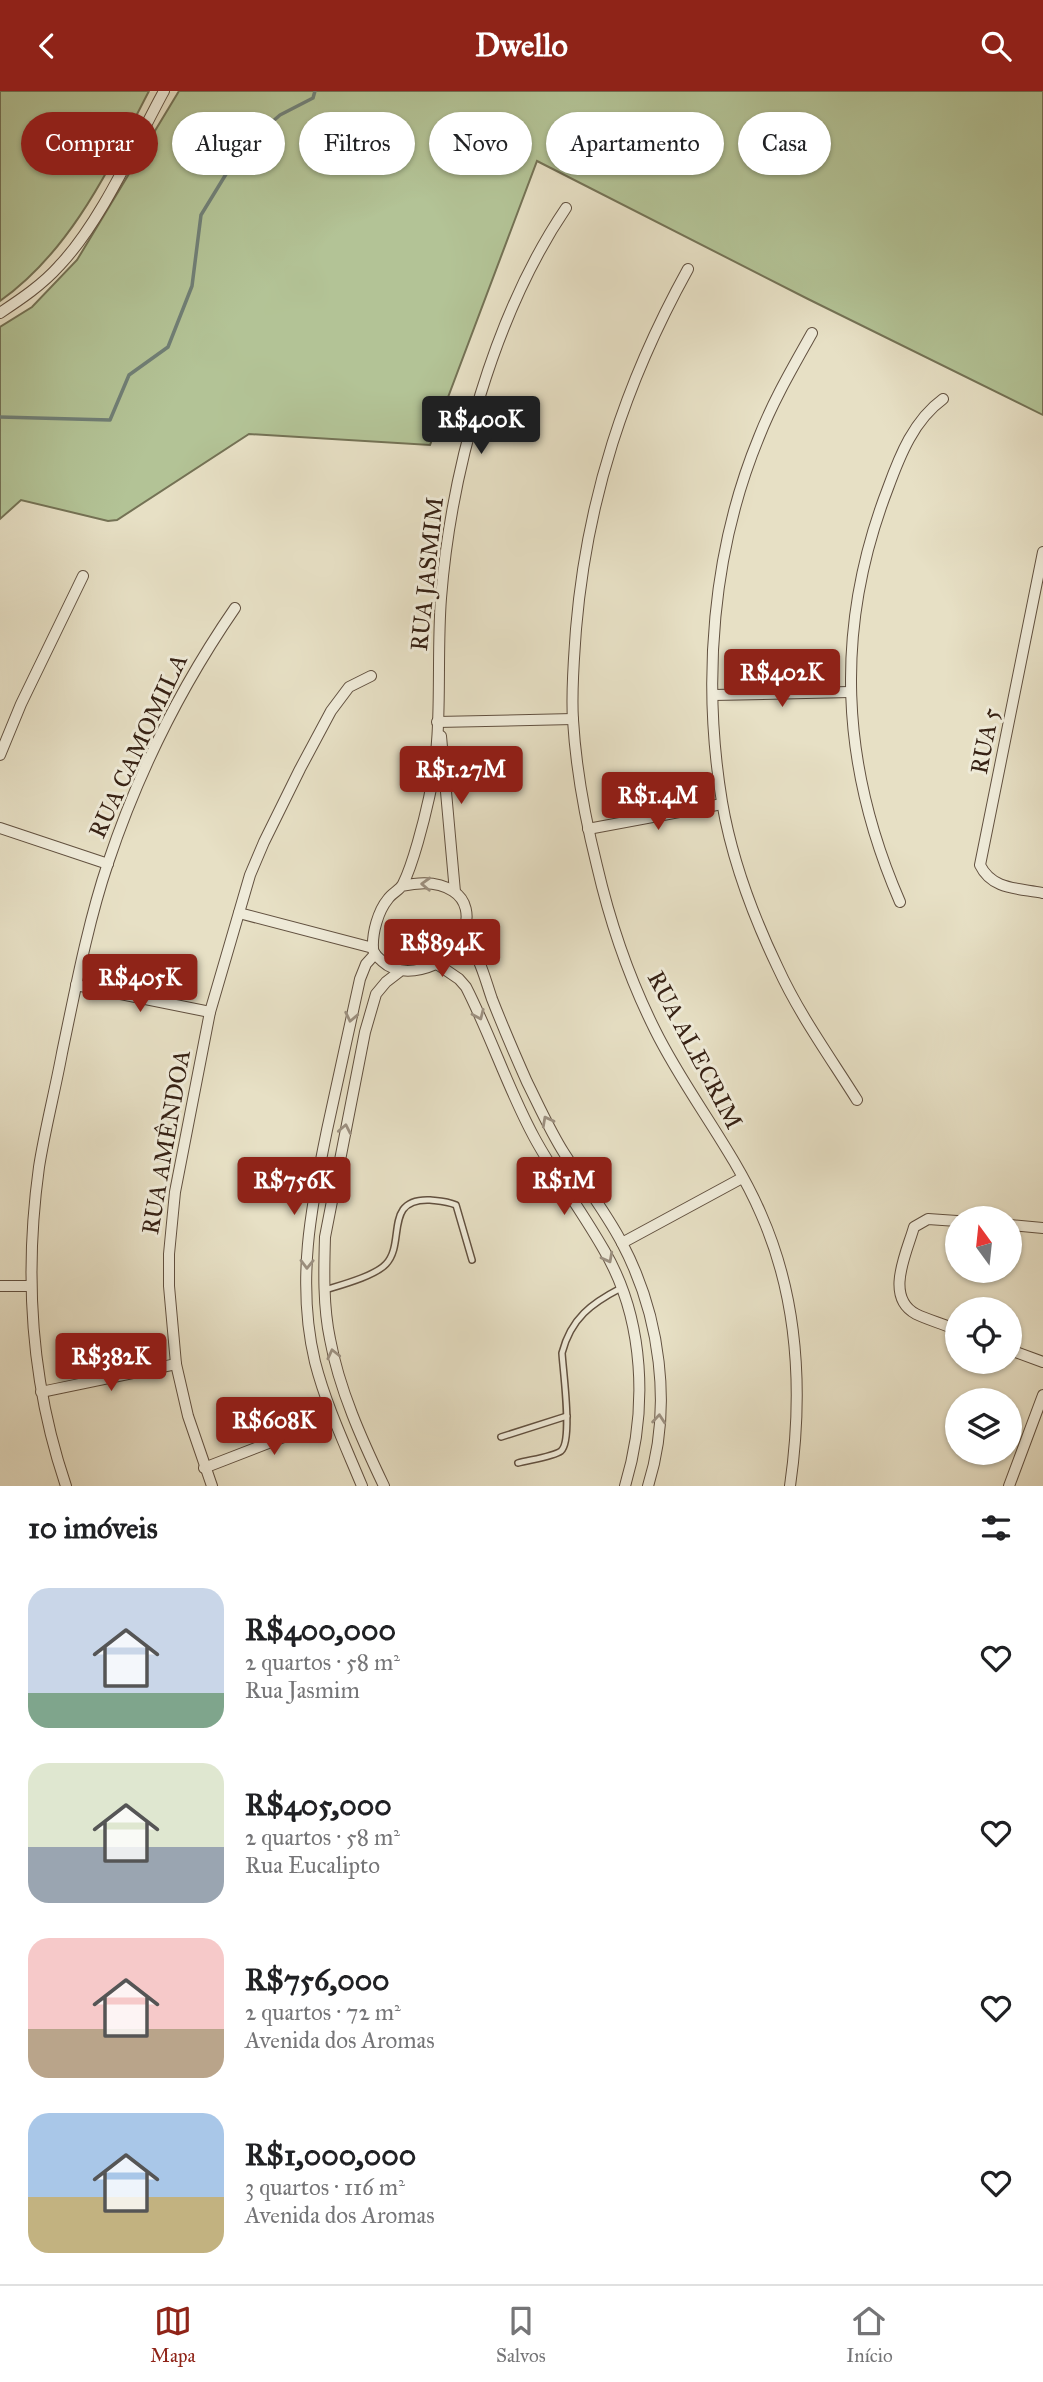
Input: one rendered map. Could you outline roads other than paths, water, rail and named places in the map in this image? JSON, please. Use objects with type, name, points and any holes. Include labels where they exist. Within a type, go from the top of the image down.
[{"type":"street","points":[[0,313],[25,297],[59,266],[92,224],[164,91]]},
{"type":"street","name":"RUA JASMIM","points":[[438,720],[438,656],[446,552],[470,436],[506,324],[548,235],[566,208]]},
{"type":"street","name":"RUA ALECRIM","points":[[688,269],[640,364],[619,417],[606,460],[583,558],[574,660],[573,719],[588,829],[614,928],[635,986],[673,1064],[761,1212],[776,1253],[794,1340],[798,1405],[790,1486]]},
{"type":"street","points":[[812,333],[779,391],[758,438],[728,535],[715,618],[715,746],[722,804],[747,894],[779,970],[857,1100]]},
{"type":"street","points":[[900,902],[873,834],[857,766],[849,692],[854,620],[859,583],[870,541],[899,458],[917,426],[931,408],[943,399]]},
{"type":"street","name":"RUA 5","points":[[1043,552],[980,865],[986,877],[997,885],[1043,893]]},
{"type":"street","points":[[0,755],[20,704],[83,576]]},
{"type":"street","name":"RUA CAMOMILA","points":[[66,1486],[55,1455],[41,1392],[30,1286],[33,1218],[40,1164],[76,985],[108,864],[145,769],[171,716],[206,650],[235,608]]},
{"type":"street","name":"RUA AMÊNDOA","points":[[212,1486],[188,1416],[176,1364],[169,1286],[177,1180],[210,1012],[250,875],[331,711],[349,687],[371,676]]},
{"type":"street","points":[[713,695],[849,692]]},
{"type":"street","points":[[438,720],[573,719]]},
{"type":"street","points":[[362,1486],[333,1418],[315,1360],[306,1285],[309,1222],[359,979],[374,951],[377,920],[388,898],[402,886],[429,798],[438,720]]},
{"type":"street","points":[[438,720],[455,892]]},
{"type":"street","points":[[588,829],[722,804]]},
{"type":"street","points":[[0,828],[108,864]]},
{"type":"street","points":[[384,1486],[337,1371],[329,1336],[325,1290],[325,1237],[365,1032],[376,994],[399,971],[436,964],[457,949],[466,924],[466,911],[455,892],[429,883],[402,886]]},
{"type":"street","points":[[239,913],[374,951],[399,971]]},
{"type":"street","points":[[463,937],[475,950],[511,1047],[544,1116],[562,1150],[622,1243],[643,1293],[658,1355],[660,1415],[648,1486]]},
{"type":"street","points":[[436,964],[466,987],[532,1135],[604,1250],[621,1288],[629,1311],[640,1383],[637,1432],[625,1486]]},
{"type":"street","points":[[76,985],[210,1012]]},
{"type":"street","points":[[622,1243],[742,1178]]},
{"type":"street","points":[[945,1220],[928,1219],[914,1227],[899,1279],[901,1296],[913,1313],[945,1325]]},
{"type":"street","points":[[1022,1226],[1043,1228]]},
{"type":"street","points":[[0,1286],[30,1286]]},
{"type":"street","points":[[1022,1354],[1043,1362]]},
{"type":"street","points":[[41,1392],[176,1364]]},
{"type":"street","points":[[1009,1486],[1043,1395]]},
{"type":"street","points":[[204,1468],[333,1418]]},
{"type":"lane","points":[[325,1290],[385,1266],[390,1258],[399,1215],[406,1206],[419,1200],[448,1201],[456,1205],[472,1260]]},
{"type":"lane","points":[[518,1463],[561,1451],[565,1445],[567,1416],[562,1353],[564,1344],[593,1302],[621,1288]]},
{"type":"lane","points":[[501,1437],[567,1416]]},
{"type":"waterway","points":[[0,417],[110,420],[129,375],[168,347],[192,286],[201,215],[242,148],[280,115],[313,98],[315,91]]}]
